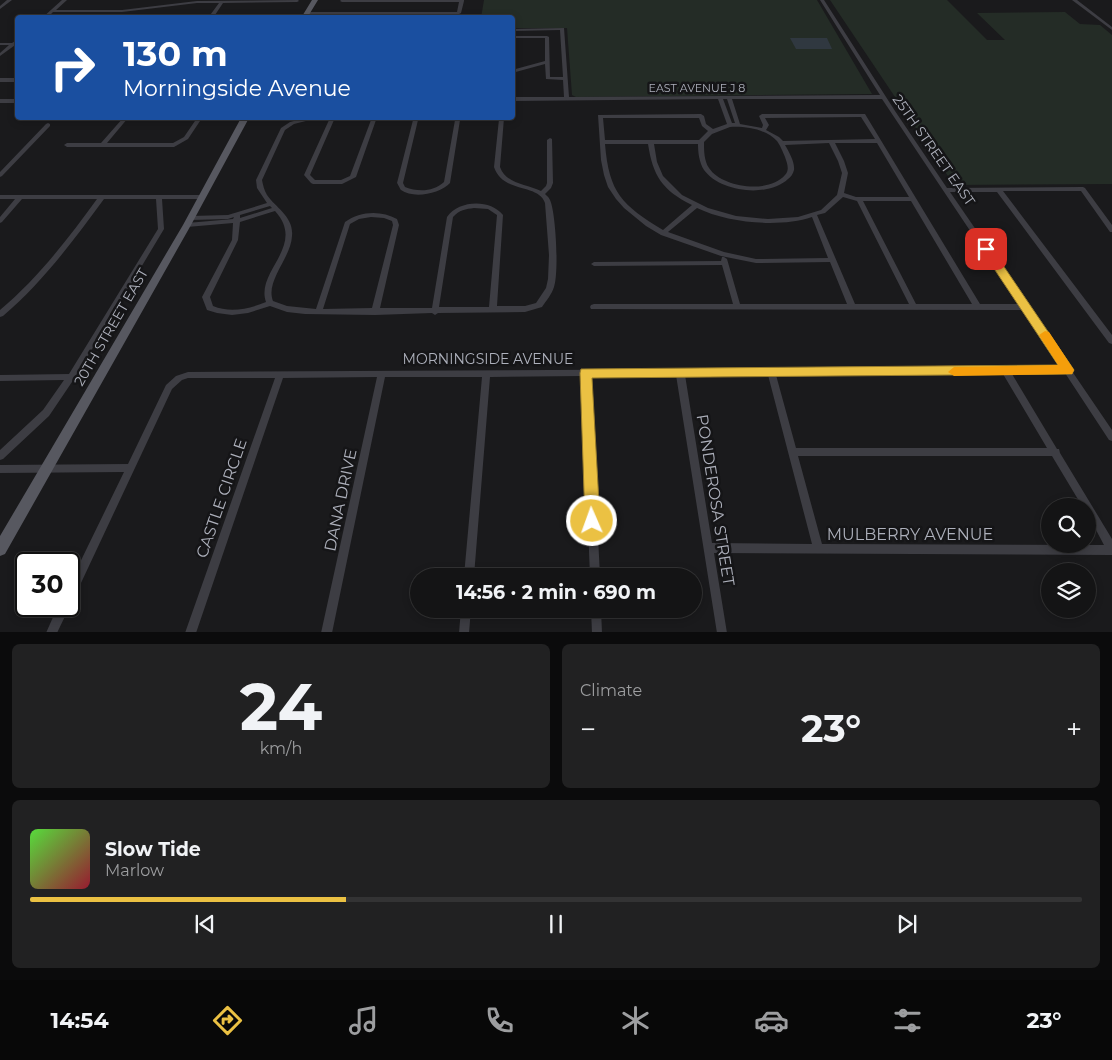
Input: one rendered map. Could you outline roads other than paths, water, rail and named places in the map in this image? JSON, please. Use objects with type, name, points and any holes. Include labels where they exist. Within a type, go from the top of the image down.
[{"type":"main road","points":[[305,15],[315,0]]},
{"type":"main road","name":"20TH STREET EAST","points":[[0,549],[189,221],[244,120]]},
{"type":"street","points":[[0,8],[10,0]]},
{"type":"street","points":[[47,15],[65,0]]},
{"type":"street","points":[[414,13],[418,0]]},
{"type":"street","points":[[305,15],[336,13],[459,13],[462,0],[342,1],[336,13]]},
{"type":"street","name":"25TH STREET EAST","points":[[822,0],[882,97],[1026,307],[1112,437]]},
{"type":"street","points":[[1074,0],[1112,29]]},
{"type":"street","points":[[52,11],[104,11],[147,8],[184,2],[297,1]]},
{"type":"street","points":[[212,15],[222,2]]},
{"type":"street","points":[[249,15],[259,2]]},
{"type":"street","points":[[147,8],[148,15]]},
{"type":"street","points":[[100,15],[104,11]]},
{"type":"street","points":[[515,30],[562,29],[567,99]]},
{"type":"street","points":[[515,36],[547,38],[548,78],[566,79]]},
{"type":"street","points":[[0,44],[15,42]]},
{"type":"street","points":[[0,55],[15,42]]},
{"type":"street","points":[[515,71],[547,62]]},
{"type":"street","points":[[0,80],[15,80]]},
{"type":"street","name":"EAST AVENUE J 8","points":[[515,98],[882,97]]},
{"type":"street","points":[[720,98],[730,125]]},
{"type":"street","points":[[729,98],[738,125]]},
{"type":"street","points":[[0,101],[15,101]]},
{"type":"street","points":[[763,131],[766,125],[762,116],[863,115],[977,306]]},
{"type":"street","points":[[712,131],[704,125],[701,116],[600,116],[603,164],[607,182],[616,195],[636,216],[663,233],[722,254],[756,260],[833,260]]},
{"type":"street","points":[[103,145],[123,120]]},
{"type":"street","points":[[67,145],[174,145],[182,142],[198,120]]},
{"type":"street","points":[[302,120],[287,126],[281,132],[259,180],[260,191],[286,219],[289,235],[268,287],[267,295],[270,303],[281,309],[435,312],[493,309],[525,310],[539,305],[551,284],[550,208],[548,200],[541,194],[504,179],[497,171],[500,120]]},
{"type":"street","points":[[331,120],[307,175],[313,182],[342,182],[353,177],[373,120]]},
{"type":"street","points":[[416,120],[400,183],[403,188],[412,191],[438,190],[448,183],[458,120]]},
{"type":"street","points":[[0,175],[48,125]]},
{"type":"street","points":[[730,125],[763,131],[777,138],[791,166],[789,175],[779,184],[763,188],[748,188],[722,181],[713,175],[706,168],[701,142],[705,135],[730,125]]},
{"type":"street","points":[[541,194],[550,187],[550,140]]},
{"type":"street","points":[[650,142],[655,170],[664,184],[695,206],[719,216],[744,221],[779,222],[814,215],[830,206],[841,194],[845,171],[831,141]]},
{"type":"street","points":[[781,143],[879,141]]},
{"type":"street","points":[[602,142],[701,142]]},
{"type":"street","points":[[946,190],[1083,190],[1112,230]]},
{"type":"street","points":[[999,190],[1112,341]]},
{"type":"street","points":[[841,194],[859,199],[913,199]]},
{"type":"street","points":[[0,197],[202,197]]},
{"type":"street","points":[[0,221],[20,197]]},
{"type":"street","points":[[0,314],[35,284],[102,197]]},
{"type":"street","points":[[0,456],[46,413],[72,377],[162,230],[159,197]]},
{"type":"street","points":[[859,199],[914,306]]},
{"type":"street","points":[[189,221],[237,218],[272,206]]},
{"type":"street","points":[[663,233],[695,206]]},
{"type":"street","points":[[435,312],[450,217],[455,210],[465,207],[489,207],[495,209],[500,215],[493,309]]},
{"type":"street","points":[[814,215],[852,307]]},
{"type":"street","points":[[319,311],[347,223],[359,217],[387,216],[395,220],[396,225],[375,312]]},
{"type":"street","points":[[237,218],[235,240],[206,297],[207,303],[216,311],[252,311],[270,303]]},
{"type":"street","points":[[722,254],[737,307]]},
{"type":"street","points":[[594,264],[725,263]]},
{"type":"street","points":[[594,307],[1026,307]]},
{"type":"street","name":"MORNINGSIDE AVENUE","points":[[131,468],[169,387],[179,378],[188,374],[1068,370]]},
{"type":"street","points":[[1006,371],[1082,498]]},
{"type":"street","name":"PONDEROSA STREET","points":[[680,372],[722,632]]},
{"type":"street","points":[[771,372],[818,549]]},
{"type":"street","name":"DANA DRIVE","points":[[326,632],[382,373]]},
{"type":"street","points":[[470,568],[486,373]]},
{"type":"street","points":[[586,373],[595,568]]},
{"type":"street","name":"CASTLE CIRCLE","points":[[190,632],[280,374]]},
{"type":"street","points":[[0,378],[72,377]]},
{"type":"street","points":[[792,452],[1056,452]]},
{"type":"street","points":[[0,469],[131,468],[80,573]]},
{"type":"street","points":[[1096,521],[1112,549]]},
{"type":"street","name":"MULBERRY AVENUE","points":[[708,548],[1112,549]]},
{"type":"street","points":[[51,632],[58,617]]},
{"type":"street","points":[[464,632],[465,618]]},
{"type":"street","points":[[596,618],[597,632]]}]
